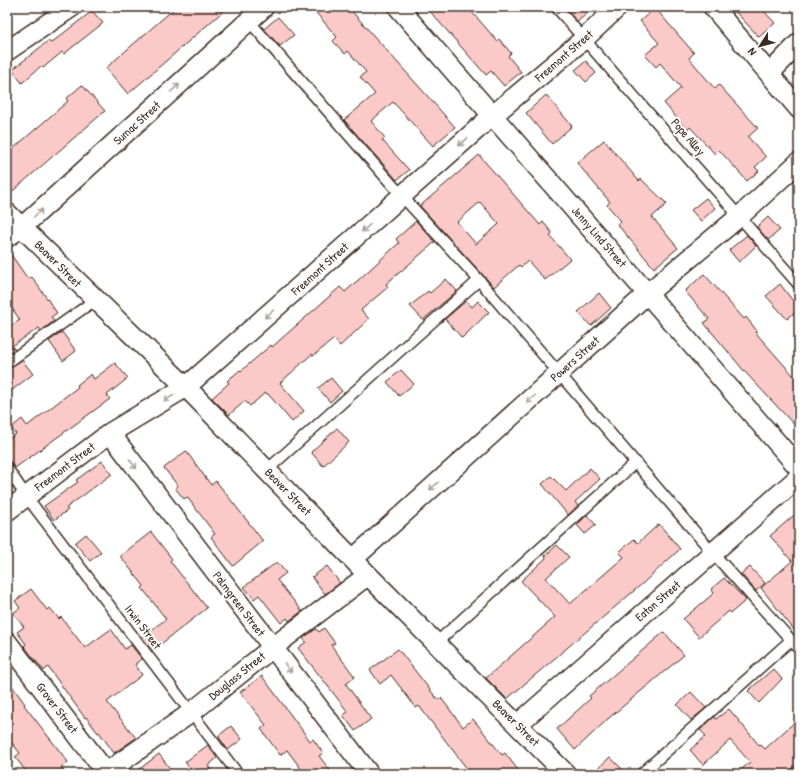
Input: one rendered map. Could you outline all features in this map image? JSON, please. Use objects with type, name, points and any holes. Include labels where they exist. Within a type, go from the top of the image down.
[{"type":"street","points":[[7,51],[72,7]]},
{"type":"street","name":"Sumac Street","points":[[14,232],[264,7]]},
{"type":"street","name":"Jenny Lind Street","points":[[398,7],[799,468]]},
{"type":"street","name":"Freemont Street","points":[[7,511],[110,433],[186,387],[492,116],[584,40],[618,7]]},
{"type":"street","points":[[713,7],[770,72],[799,109]]},
{"type":"street","points":[[770,72],[799,43]]},
{"type":"street","name":"Powers Street","points":[[353,559],[648,293],[740,216],[799,162]]},
{"type":"street","name":"Beaver Street","points":[[7,213],[14,232],[95,300],[186,387],[368,575],[518,724],[566,774]]},
{"type":"street","name":"Palmgreen Street","points":[[110,433],[369,774]]},
{"type":"street","name":"Eaton Street","points":[[518,724],[799,477]]},
{"type":"street","name":"Douglass Street","points":[[106,774],[192,712],[272,648],[368,575]]},
{"type":"street","name":"Grover Street","points":[[7,642],[106,774]]},
{"type":"lane","name":"Pope Alley","points":[[556,7],[799,285]]},
{"type":"lane","points":[[249,21],[402,196],[479,280],[713,553],[799,649]]},
{"type":"lane","points":[[267,470],[479,280]]},
{"type":"lane","points":[[7,363],[95,300]]},
{"type":"lane","points":[[436,643],[636,462]]},
{"type":"lane","name":"Irwin Street","points":[[7,468],[26,496],[238,774]]},
{"type":"lane","points":[[641,774],[791,640]]},
{"type":"building","points":[[176,7],[228,7],[128,94],[106,68]]},
{"type":"building","points":[[311,7],[348,7],[455,127],[433,146],[393,102],[371,121],[385,138],[382,140],[409,170],[397,180],[344,120],[375,94],[360,77],[366,72],[348,51],[345,54],[333,41],[337,37]]},
{"type":"building","points":[[426,7],[471,7],[471,11],[497,41],[499,39],[511,53],[508,56],[521,72],[504,86],[491,71],[486,75]]},
{"type":"building","points":[[565,7],[595,7],[577,22]]},
{"type":"building","points":[[731,7],[760,7],[775,23],[759,37]]},
{"type":"building","points":[[655,8],[694,53],[689,58],[715,89],[719,85],[758,128],[748,137],[766,157],[755,167],[759,171],[747,181],[719,150],[715,154],[690,127],[687,130],[664,103],[681,88],[660,63],[656,67],[645,55],[659,43],[640,21]]},
{"type":"building","points":[[92,11],[103,23],[64,54],[62,52],[43,68],[41,66],[22,83],[12,70],[48,41],[51,43]]},
{"type":"building","points":[[278,17],[294,35],[280,46],[264,29]]},
{"type":"building","points":[[586,61],[596,73],[586,82],[575,70]]},
{"type":"building","points":[[82,85],[105,111],[7,196],[7,154],[68,101],[66,99]]},
{"type":"building","points":[[546,95],[572,126],[552,144],[526,113]]},
{"type":"building","points":[[604,140],[639,181],[641,179],[667,204],[652,217],[678,248],[654,268],[617,224],[621,221],[607,205],[610,202],[577,163]]},
{"type":"building","points":[[479,155],[540,225],[543,222],[552,233],[550,236],[570,259],[545,280],[528,261],[521,267],[519,265],[494,287],[420,206]],"holes":[[[480,202],[499,224],[476,244],[457,222]]]},
{"type":"building","points":[[706,198],[715,208],[701,221],[691,210]]},
{"type":"building","points":[[768,217],[780,230],[768,240],[757,227]]},
{"type":"building","points":[[416,221],[435,242],[386,284],[388,287],[361,310],[369,319],[340,346],[334,339],[313,356],[312,354],[280,383],[304,411],[292,422],[268,394],[265,393],[250,406],[245,401],[229,415],[212,398],[229,383],[227,381],[271,345],[272,347],[340,287],[345,292],[399,243],[396,239]]},
{"type":"building","points":[[747,235],[756,246],[739,262],[729,250]]},
{"type":"building","points":[[7,249],[28,279],[32,277],[57,313],[51,317],[54,321],[41,331],[39,328],[12,346],[15,350],[7,355],[7,328],[20,320],[7,301]]},
{"type":"building","points":[[704,274],[744,319],[746,317],[757,331],[755,332],[799,382],[799,430],[745,372],[704,323],[709,319],[685,291]]},
{"type":"building","points":[[446,279],[457,291],[423,320],[410,306],[428,291],[430,293]]},
{"type":"building","points":[[780,284],[799,309],[787,319],[766,296]]},
{"type":"building","points":[[599,293],[611,308],[591,326],[578,312]]},
{"type":"building","points":[[466,301],[472,307],[478,301],[489,312],[462,338],[445,319]]},
{"type":"building","points":[[62,332],[76,351],[63,361],[49,341]]},
{"type":"building","points":[[22,360],[33,374],[7,394],[7,369]]},
{"type":"building","points":[[115,363],[128,378],[107,395],[110,399],[15,468],[7,457],[7,440],[16,434],[11,428],[22,419],[27,426],[78,387],[77,385],[91,374],[94,379]]},
{"type":"building","points":[[401,370],[414,384],[399,396],[387,382]]},
{"type":"building","points":[[331,378],[342,391],[330,402],[318,388]]},
{"type":"building","points":[[337,428],[349,442],[323,466],[311,452]]},
{"type":"building","points":[[186,451],[211,485],[216,481],[263,541],[233,566],[211,537],[215,534],[187,497],[184,499],[175,488],[178,486],[164,468]]},
{"type":"building","points":[[102,461],[112,474],[66,508],[68,510],[54,520],[44,506],[78,482],[76,480]]},
{"type":"building","points":[[590,468],[600,479],[575,502],[578,506],[568,515],[542,484],[551,476],[566,491]]},
{"type":"building","points":[[799,511],[799,636],[761,588],[792,561],[770,536]]},
{"type":"building","points":[[587,515],[596,525],[585,534],[577,525]]},
{"type":"building","points":[[659,524],[680,549],[642,584],[507,699],[486,678],[555,617],[521,581],[546,558],[545,556],[557,545],[569,557],[546,578],[570,604],[624,557],[619,552],[634,539],[638,543]]},
{"type":"building","points":[[151,532],[172,559],[170,561],[207,608],[152,651],[142,637],[166,619],[142,588],[144,586],[120,556]]},
{"type":"building","points":[[86,534],[101,552],[90,561],[75,543]]},
{"type":"building","points":[[277,562],[286,573],[277,580],[302,611],[289,621],[287,618],[281,623],[259,595],[254,599],[244,587]]},
{"type":"building","points":[[327,566],[340,583],[325,594],[312,577]]},
{"type":"building","points":[[750,567],[765,583],[756,591],[741,574]]},
{"type":"building","points":[[724,578],[746,600],[731,613],[729,611],[699,637],[683,619],[714,593],[711,589]]},
{"type":"building","points":[[31,589],[47,610],[50,608],[59,619],[61,617],[85,648],[111,629],[125,649],[131,645],[142,659],[135,664],[142,675],[107,702],[136,738],[114,753],[99,732],[98,733],[86,717],[85,718],[48,667],[44,671],[24,646],[26,644],[17,632],[24,627],[13,613],[20,608],[15,601]]},
{"type":"building","points":[[324,628],[335,643],[331,645],[355,677],[346,684],[371,719],[355,731],[343,715],[348,712],[298,648],[306,642],[303,638],[316,629],[319,632]]},
{"type":"building","points":[[664,632],[684,655],[609,718],[575,750],[557,729],[591,698],[589,696]]},
{"type":"building","points":[[398,649],[438,700],[441,698],[463,727],[473,719],[502,755],[505,753],[521,774],[471,774],[419,706],[416,708],[391,675],[380,684],[370,670]]},
{"type":"building","points":[[773,669],[782,679],[759,703],[748,691]]},
{"type":"building","points":[[262,676],[310,741],[313,739],[323,753],[319,756],[333,774],[305,774],[287,750],[280,755],[261,729],[266,725],[240,692]]},
{"type":"building","points":[[7,679],[25,704],[24,705],[68,762],[61,767],[66,774],[28,774],[15,757],[20,753],[7,737]]},
{"type":"building","points":[[691,692],[706,708],[691,720],[677,705]]},
{"type":"building","points":[[729,709],[759,745],[760,744],[765,749],[799,718],[799,763],[787,774],[736,774],[750,762],[730,740],[703,765],[690,750],[706,736],[700,730],[714,717],[716,719]]},
{"type":"building","points":[[231,726],[242,739],[228,750],[218,736]]},
{"type":"building","points":[[208,745],[217,758],[208,766],[214,774],[195,774],[185,762]]},
{"type":"building","points":[[159,754],[174,774],[133,774]]},
{"type":"building","points":[[610,757],[627,774],[592,774]]}]
